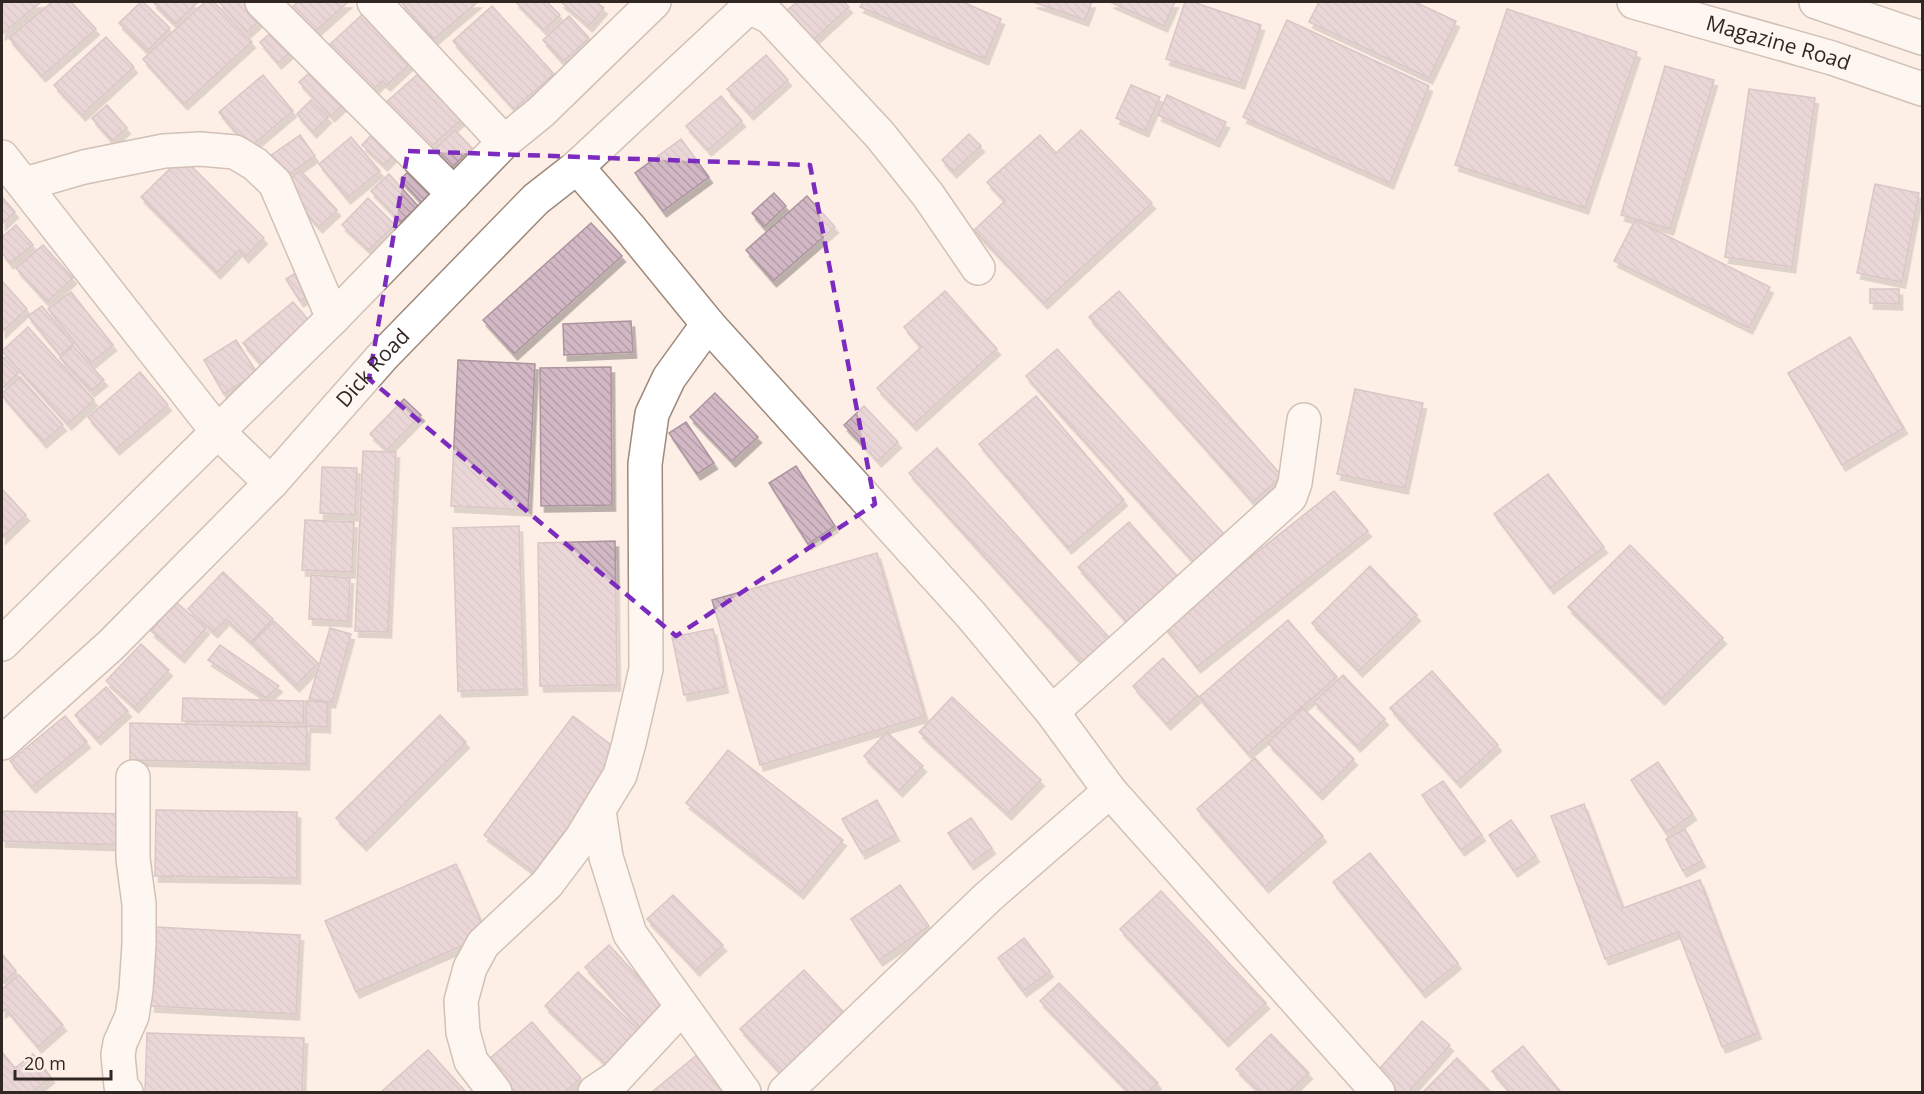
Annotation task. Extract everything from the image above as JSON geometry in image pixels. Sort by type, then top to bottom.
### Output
[{"type":"street","points":[[262,2],[454,194]]},
{"type":"street","points":[[374,2],[504,142]]},
{"type":"street","points":[[2,644],[333,318],[504,142],[541,112],[654,2]]},
{"type":"street","name":"Magazine Road","points":[[1634,2],[1832,58],[1923,89]]},
{"type":"street","points":[[1816,2],[1923,38]]},
{"type":"street","points":[[751,4],[770,17],[880,135],[928,195],[978,268]]},
{"type":"street","name":"Dick Road","points":[[2,743],[111,645],[271,483],[382,357],[536,199],[577,167],[751,4]]},
{"type":"street","points":[[25,184],[84,167],[164,151],[200,149],[235,152],[255,164],[275,183],[333,318]]},
{"type":"street","points":[[2,157],[217,431],[271,483]]},
{"type":"street","points":[[577,167],[708,324],[971,615],[1052,712],[1110,791],[1378,1092]]},
{"type":"street","points":[[495,1092],[471,1061],[463,1032],[461,1000],[470,968],[483,944],[547,884],[581,839],[620,775],[630,743],[646,669],[645,464],[652,414],[669,378],[708,324]]},
{"type":"street","points":[[1052,712],[1290,497],[1295,483],[1304,420]]},
{"type":"street","points":[[126,1092],[122,1086],[118,1055],[120,1044],[132,1016],[140,944],[139,904],[133,859],[133,777]]},
{"type":"street","points":[[785,1092],[988,897],[1110,791]]},
{"type":"street","points":[[599,811],[606,857],[630,934],[744,1092]]},
{"type":"street","points":[[595,1092],[616,1078],[682,1007]]},
{"type":"highlighted area","points":[[408,151],[810,165],[875,504],[676,636],[369,379]]},
{"type":"building","points":[[2,2],[41,2],[2,34]]},
{"type":"building","points":[[52,2],[71,2],[96,29],[42,76],[9,38]]},
{"type":"building","points":[[141,2],[170,28],[147,51],[119,23]]},
{"type":"building","points":[[153,2],[198,2],[175,24]]},
{"type":"building","points":[[205,2],[214,2],[252,42],[184,104],[143,59]]},
{"type":"building","points":[[219,2],[250,2],[264,16],[247,32]]},
{"type":"building","points":[[298,2],[348,2],[309,37],[286,12]]},
{"type":"building","points":[[401,2],[478,2],[434,39]]},
{"type":"building","points":[[516,2],[547,2],[560,15],[544,30]]},
{"type":"building","points":[[561,2],[596,2],[604,8],[589,26]]},
{"type":"building","points":[[797,2],[844,2],[849,7],[812,41],[785,12]]},
{"type":"building","points":[[863,2],[963,2],[1001,19],[985,59],[860,7]]},
{"type":"building","points":[[1033,2],[1092,2],[1085,20]]},
{"type":"building","points":[[1110,2],[1175,2],[1164,26]]},
{"type":"building","points":[[1185,2],[1193,2],[1261,25],[1241,83],[1166,59]]},
{"type":"building","points":[[1319,2],[1415,2],[1456,21],[1429,78],[1309,22]]},
{"type":"building","points":[[492,6],[554,74],[514,109],[453,41]]},
{"type":"building","points":[[1507,9],[1637,52],[1585,208],[1455,165]]},
{"type":"building","points":[[367,10],[414,60],[387,85],[382,81],[369,94],[326,48]]},
{"type":"building","points":[[569,16],[589,38],[563,62],[543,40]]},
{"type":"building","points":[[1287,20],[1429,86],[1390,183],[1243,117]]},
{"type":"building","points":[[280,25],[298,45],[278,63],[260,42]]},
{"type":"building","points":[[106,37],[134,67],[82,115],[54,85]]},
{"type":"building","points":[[766,55],[788,80],[750,114],[727,89]]},
{"type":"building","points":[[1665,66],[1714,80],[1670,229],[1621,215]]},
{"type":"building","points":[[315,68],[346,102],[331,116],[299,82]]},
{"type":"building","points":[[419,73],[462,119],[426,151],[383,105]]},
{"type":"building","points":[[263,75],[293,111],[249,148],[219,112]]},
{"type":"building","points":[[1131,85],[1160,97],[1145,131],[1116,118]]},
{"type":"building","points":[[1749,89],[1815,98],[1792,267],[1725,257]]},
{"type":"building","points":[[1167,95],[1226,122],[1216,141],[1158,115]]},
{"type":"building","points":[[721,96],[742,121],[708,150],[686,126]]},
{"type":"building","points":[[311,100],[328,117],[313,132],[297,114]]},
{"type":"building","points":[[107,105],[127,128],[112,141],[92,118]]},
{"type":"building","points":[[455,130],[472,148],[448,171],[431,153]]},
{"type":"building","points":[[1081,130],[1152,203],[1044,303],[974,230],[1005,201],[987,182],[1040,135],[1056,153]]},
{"type":"building","points":[[373,133],[396,153],[384,165],[362,145]]},
{"type":"building","points":[[969,134],[981,146],[953,172],[942,160]]},
{"type":"building","points":[[300,135],[315,156],[278,182],[263,161]]},
{"type":"building","points":[[351,137],[380,171],[347,198],[319,164]]},
{"type":"building","points":[[681,139],[709,177],[663,211],[635,173]]},
{"type":"building","points":[[182,157],[264,238],[245,257],[239,250],[217,273],[141,197]]},
{"type":"building","points":[[417,164],[440,190],[423,204],[400,179]]},
{"type":"building","points":[[300,170],[337,210],[319,227],[282,187]]},
{"type":"building","points":[[389,174],[418,206],[401,222],[371,191]]},
{"type":"building","points":[[1875,184],[1919,193],[1902,282],[1857,273]]},
{"type":"building","points":[[774,193],[786,206],[764,227],[752,213]]},
{"type":"building","points":[[807,196],[835,227],[773,281],[746,250]]},
{"type":"building","points":[[2,197],[15,212],[2,224]]},
{"type":"building","points":[[368,198],[395,225],[369,250],[342,225]]},
{"type":"building","points":[[1635,220],[1770,287],[1749,328],[1614,261]]},
{"type":"building","points":[[591,223],[622,256],[514,354],[483,320]]},
{"type":"building","points":[[16,225],[33,245],[10,263],[2,253],[2,237]]},
{"type":"building","points":[[43,245],[73,278],[47,302],[16,268]]},
{"type":"building","points":[[302,269],[316,291],[300,301],[286,279]]},
{"type":"building","points":[[2,281],[27,309],[2,332]]},
{"type":"building","points":[[1870,289],[1899,289],[1899,304],[1870,303]]},
{"type":"building","points":[[945,291],[997,349],[913,425],[877,388],[921,347],[904,327]]},
{"type":"building","points":[[1119,291],[1282,476],[1253,502],[1089,317]]},
{"type":"building","points":[[71,292],[113,345],[91,363],[48,309]]},
{"type":"building","points":[[293,302],[311,323],[261,364],[243,343]]},
{"type":"building","points":[[42,306],[73,344],[60,355],[28,316]]},
{"type":"building","points":[[631,321],[633,352],[564,355],[563,324]]},
{"type":"building","points":[[28,327],[94,400],[68,424],[2,351]]},
{"type":"building","points":[[1850,337],[1904,428],[1842,465],[1788,373]]},
{"type":"building","points":[[236,340],[257,373],[224,394],[204,360]]},
{"type":"building","points":[[73,346],[104,380],[91,391],[60,358]]},
{"type":"building","points":[[1057,349],[1232,543],[1201,570],[1026,376]]},
{"type":"building","points":[[2,356],[18,373],[2,389]]},
{"type":"building","points":[[458,360],[535,364],[528,510],[451,506]]},
{"type":"building","points":[[611,367],[612,505],[541,506],[540,368]]},
{"type":"building","points":[[140,372],[168,405],[116,449],[88,417]]},
{"type":"building","points":[[20,377],[63,425],[43,442],[2,395]]},
{"type":"building","points":[[1355,389],[1423,403],[1405,488],[1337,474]]},
{"type":"building","points":[[715,393],[758,437],[732,461],[690,417]]},
{"type":"building","points":[[1036,396],[1124,500],[1068,548],[979,444]]},
{"type":"building","points":[[404,399],[421,415],[387,450],[370,434]]},
{"type":"building","points":[[864,406],[898,442],[878,461],[844,425]]},
{"type":"building","points":[[686,422],[714,463],[697,474],[669,433]]},
{"type":"building","points":[[937,448],[1115,644],[1087,669],[909,473]]},
{"type":"building","points":[[363,451],[396,452],[388,632],[355,631]]},
{"type":"building","points":[[796,466],[835,526],[808,544],[769,483]]},
{"type":"building","points":[[322,467],[357,468],[355,515],[320,513]]},
{"type":"building","points":[[1548,474],[1604,547],[1550,588],[1494,514]]},
{"type":"building","points":[[2,489],[26,515],[2,538]]},
{"type":"building","points":[[1334,491],[1368,531],[1197,667],[1164,626]]},
{"type":"building","points":[[305,520],[354,522],[352,572],[302,570]]},
{"type":"building","points":[[1129,522],[1179,578],[1128,623],[1078,567]]},
{"type":"building","points":[[519,526],[524,689],[458,691],[453,528]]},
{"type":"building","points":[[615,541],[617,685],[540,686],[538,543]]},
{"type":"building","points":[[1630,545],[1723,638],[1661,699],[1568,607]]},
{"type":"building","points":[[877,553],[925,716],[760,765],[712,600]]},
{"type":"building","points":[[1370,566],[1417,615],[1359,671],[1312,623]]},
{"type":"building","points":[[223,572],[273,619],[251,642],[226,619],[214,632],[188,609]]},
{"type":"building","points":[[311,575],[350,578],[348,621],[309,619]]},
{"type":"building","points":[[176,602],[206,628],[181,657],[151,631]]},
{"type":"building","points":[[1288,620],[1337,677],[1248,753],[1199,697]]},
{"type":"building","points":[[274,621],[318,663],[296,686],[252,643]]},
{"type":"building","points":[[330,628],[351,634],[332,702],[309,699]]},
{"type":"building","points":[[713,629],[725,687],[684,695],[672,637]]},
{"type":"building","points":[[141,644],[169,670],[135,707],[106,681]]},
{"type":"building","points":[[220,645],[279,686],[266,698],[208,660]]},
{"type":"building","points":[[1163,658],[1198,696],[1167,724],[1133,686]]},
{"type":"building","points":[[1432,671],[1498,745],[1457,782],[1390,708]]},
{"type":"building","points":[[1343,675],[1385,719],[1357,746],[1314,702]]},
{"type":"building","points":[[106,687],[128,711],[97,739],[75,715]]},
{"type":"building","points":[[952,697],[1041,780],[1008,814],[919,732]]},
{"type":"building","points":[[183,698],[304,701],[303,723],[182,721]]},
{"type":"building","points":[[306,701],[327,702],[327,727],[306,726]]},
{"type":"building","points":[[1303,708],[1354,759],[1319,794],[1268,743]]},
{"type":"building","points":[[440,715],[466,742],[363,845],[336,818]]},
{"type":"building","points":[[65,716],[87,742],[32,787],[10,761]]},
{"type":"building","points":[[573,716],[623,754],[534,872],[484,835]]},
{"type":"building","points":[[130,723],[307,727],[306,764],[130,760]]},
{"type":"building","points":[[887,732],[923,766],[899,791],[864,756]]},
{"type":"building","points":[[728,750],[843,840],[800,893],[686,803]]},
{"type":"building","points":[[1255,758],[1323,836],[1265,887],[1197,809]]},
{"type":"building","points":[[1658,762],[1693,814],[1666,833],[1631,780]]},
{"type":"building","points":[[1443,781],[1482,835],[1461,850],[1422,795]]},
{"type":"building","points":[[877,800],[896,835],[862,853],[842,819]]},
{"type":"building","points":[[1584,804],[1623,908],[1700,880],[1758,1033],[1722,1047],[1678,932],[1605,959],[1551,816]]},
{"type":"building","points":[[156,810],[297,812],[297,878],[155,876]]},
{"type":"building","points":[[2,811],[124,814],[123,845],[2,841]]},
{"type":"building","points":[[971,818],[992,848],[970,864],[948,833]]},
{"type":"building","points":[[1511,820],[1536,856],[1514,871],[1489,835]]},
{"type":"building","points":[[1685,829],[1702,861],[1683,871],[1666,839]]},
{"type":"building","points":[[1370,853],[1458,963],[1422,992],[1333,882]]},
{"type":"building","points":[[456,864],[487,935],[356,992],[325,921]]},
{"type":"building","points":[[900,885],[929,926],[879,960],[851,919]]},
{"type":"building","points":[[1161,891],[1266,1003],[1225,1041],[1120,929]]},
{"type":"building","points":[[673,895],[723,945],[696,970],[647,919]]},
{"type":"building","points":[[155,927],[300,935],[296,1014],[151,1006]]},
{"type":"building","points":[[1024,938],[1050,971],[1023,991],[998,958]]},
{"type":"building","points":[[609,945],[664,1005],[640,1028],[585,967]]},
{"type":"building","points":[[2,954],[16,971],[2,984]]},
{"type":"building","points":[[804,970],[851,1020],[786,1079],[740,1029]]},
{"type":"building","points":[[578,972],[642,1033],[609,1067],[545,1006]]},
{"type":"building","points":[[19,975],[63,1025],[38,1047],[6,1009],[2,1012],[2,989]]},
{"type":"building","points":[[1059,983],[1158,1083],[1148,1092],[1129,1092],[1040,1001]]},
{"type":"building","points":[[1422,1021],[1450,1045],[1409,1092],[1390,1092],[1372,1077]]},
{"type":"building","points":[[532,1022],[581,1078],[565,1092],[504,1092],[481,1066]]},
{"type":"building","points":[[147,1033],[304,1038],[302,1092],[145,1092]]},
{"type":"building","points":[[1271,1034],[1309,1073],[1289,1092],[1260,1092],[1236,1069]]},
{"type":"building","points":[[1523,1046],[1561,1092],[1510,1092],[1492,1071]]},
{"type":"building","points":[[428,1050],[466,1092],[381,1092]]},
{"type":"building","points":[[2,1052],[15,1068],[33,1054],[51,1077],[32,1092],[2,1092]]},
{"type":"building","points":[[698,1054],[732,1092],[652,1092]]},
{"type":"building","points":[[1457,1058],[1491,1092],[1423,1092]]}]
